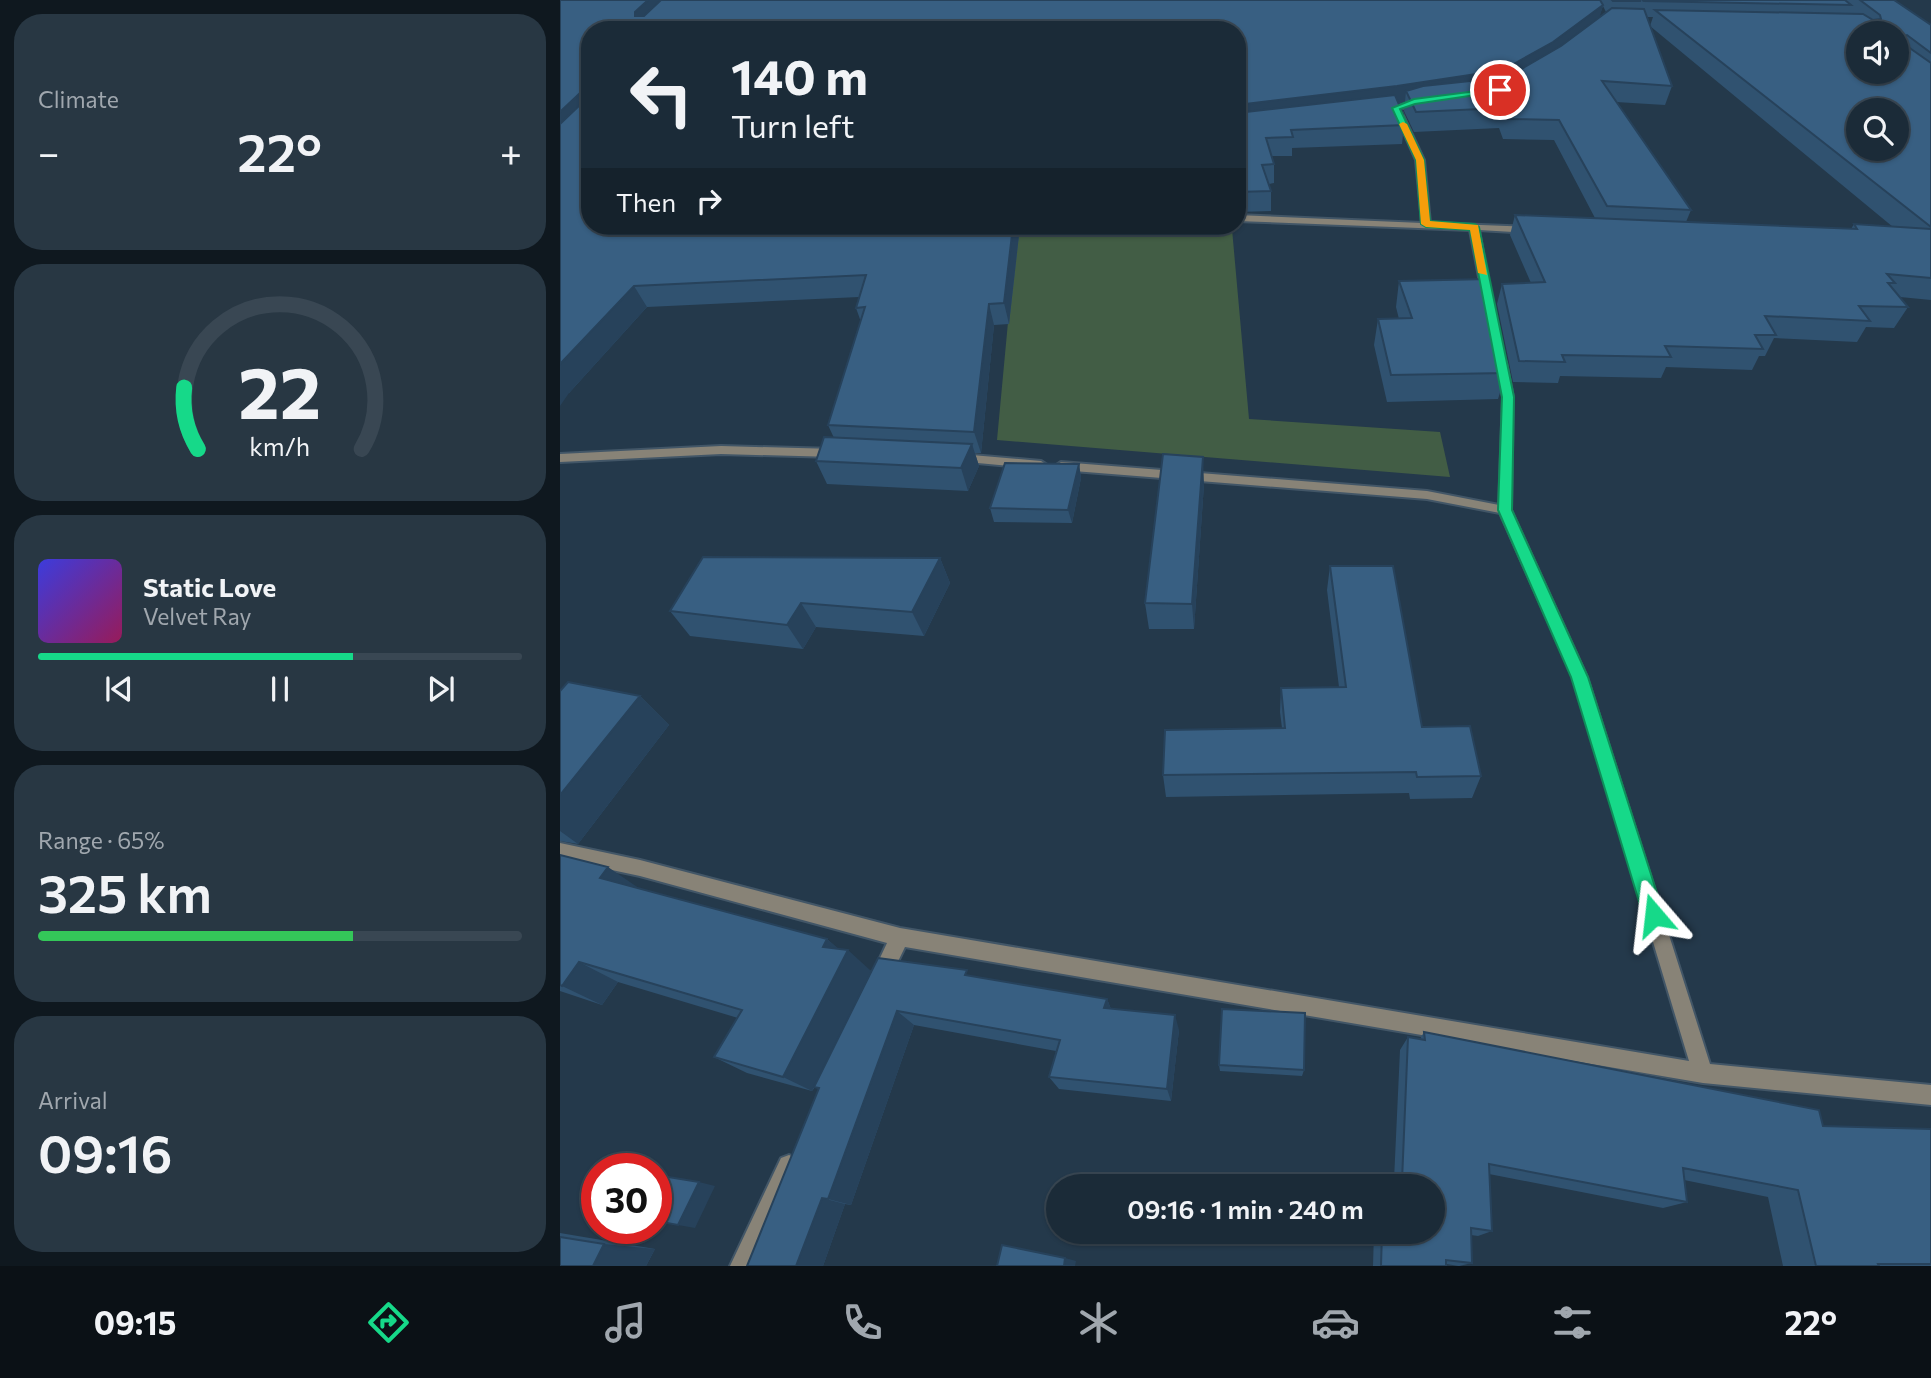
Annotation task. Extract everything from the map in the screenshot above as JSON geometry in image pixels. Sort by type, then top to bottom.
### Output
[{"type":"street","points":[[1383,110],[1438,99]]},
{"type":"street","points":[[1396,108],[1420,160],[1426,224]]},
{"type":"street","points":[[1246,218],[1542,230]]},
{"type":"street","points":[[1475,227],[1490,306]]},
{"type":"street","points":[[1498,345],[1508,397],[1505,510],[1580,677],[1703,1073]]},
{"type":"street","points":[[560,458],[721,450],[853,454]]},
{"type":"street","points":[[947,457],[1427,495],[1505,510]]},
{"type":"street","points":[[560,851],[640,868],[900,937],[1703,1073],[1931,1095]]},
{"type":"street","points":[[870,998],[900,937]]},
{"type":"street","points":[[741,1266],[800,1144]]},
{"type":"green space","points":[[1016,235],[1233,235],[1249,419],[1440,432],[1450,477],[997,440]]},
{"type":"building","points":[[560,0],[648,0],[635,12],[635,16],[644,16],[661,0],[1600,0],[1603,5],[1553,42],[1510,66],[1483,73],[1397,86],[1246,104],[1246,21],[581,21],[581,94],[560,112]]},
{"type":"building","points":[[1642,0],[1845,0],[1851,5],[1644,1]]},
{"type":"building","points":[[1860,0],[1894,0],[1931,25],[1931,53],[1909,36],[1909,21],[1846,21],[1846,84],[1909,84],[1909,48],[1931,63],[1931,227],[1847,161],[1909,161],[1909,98],[1846,98],[1846,160],[1655,10],[1863,14],[1873,20],[1881,19],[1880,15]]},
{"type":"building","points":[[1612,8],[1644,9],[1672,86],[1602,81],[1691,210],[1607,206],[1559,120],[1507,119],[1503,108],[1416,112],[1406,91],[1423,86],[1489,79],[1516,72],[1561,46]]},
{"type":"building","points":[[1395,95],[1403,114],[1398,114],[1404,125],[1291,130],[1293,137],[1266,138],[1274,164],[1262,165],[1271,191],[1246,192],[1246,112]]},
{"type":"building","points":[[581,104],[581,235],[1012,235],[1004,303],[989,304],[974,432],[828,425],[865,307],[856,308],[866,275],[634,286],[560,364],[560,124]]},
{"type":"building","points":[[1515,215],[1857,229],[1854,224],[1931,229],[1931,278],[1887,274],[1895,283],[1888,283],[1908,307],[1859,306],[1870,321],[1765,316],[1776,335],[1755,335],[1763,349],[1665,346],[1671,357],[1562,355],[1565,362],[1519,361],[1502,284],[1545,282]]},
{"type":"building","points":[[1488,279],[1504,355],[1499,355],[1506,373],[1391,375],[1378,319],[1412,318],[1399,281]]},
{"type":"building","points":[[824,437],[972,444],[961,468],[816,461]]},
{"type":"building","points":[[1163,454],[1203,457],[1192,604],[1145,603]]},
{"type":"building","points":[[1005,463],[1079,464],[1068,510],[990,508]]},
{"type":"building","points":[[703,557],[940,558],[912,612],[801,603],[787,625],[670,611]]},
{"type":"building","points":[[1330,566],[1393,566],[1422,727],[1470,726],[1481,776],[1417,777],[1416,772],[1163,775],[1165,730],[1285,728],[1281,688],[1346,687]]},
{"type":"building","points":[[568,682],[640,696],[560,795],[560,691]]},
{"type":"building","points":[[560,855],[608,867],[600,878],[827,939],[823,947],[848,950],[783,1077],[714,1057],[742,1010],[579,962],[562,986],[560,985]]},
{"type":"building","points":[[878,958],[967,970],[965,975],[1107,999],[1104,1008],[1175,1015],[1167,1089],[1049,1077],[1060,1040],[897,1011],[828,1199],[822,1198],[796,1266],[747,1266],[819,1088],[814,1087]]},
{"type":"building","points":[[1222,1009],[1305,1013],[1304,1070],[1219,1065]]},
{"type":"building","points":[[1424,1032],[1819,1110],[1823,1126],[1931,1129],[1931,1264],[1816,1266],[1798,1190],[1683,1168],[1687,1202],[1489,1164],[1492,1231],[1471,1228],[1472,1263],[1446,1260],[1446,1266],[1381,1266],[1382,1244],[1445,1244],[1445,1174],[1402,1174],[1408,1037],[1425,1040]]},
{"type":"building","points":[[672,1178],[699,1182],[678,1225],[672,1224]]},
{"type":"building","points":[[560,1237],[581,1240],[581,1244],[604,1244],[593,1266],[560,1266]]},
{"type":"building","points":[[1002,1245],[1065,1258],[1064,1266],[997,1266]]},
{"type":"slow traffic","points":[[1403,124],[1420,160],[1426,224],[1475,227],[1483,273]]},
{"type":"route","points":[[1500,90],[1414,102],[1396,108],[1420,160],[1426,224],[1475,227],[1508,397],[1505,510],[1580,677],[1654,915]]}]
